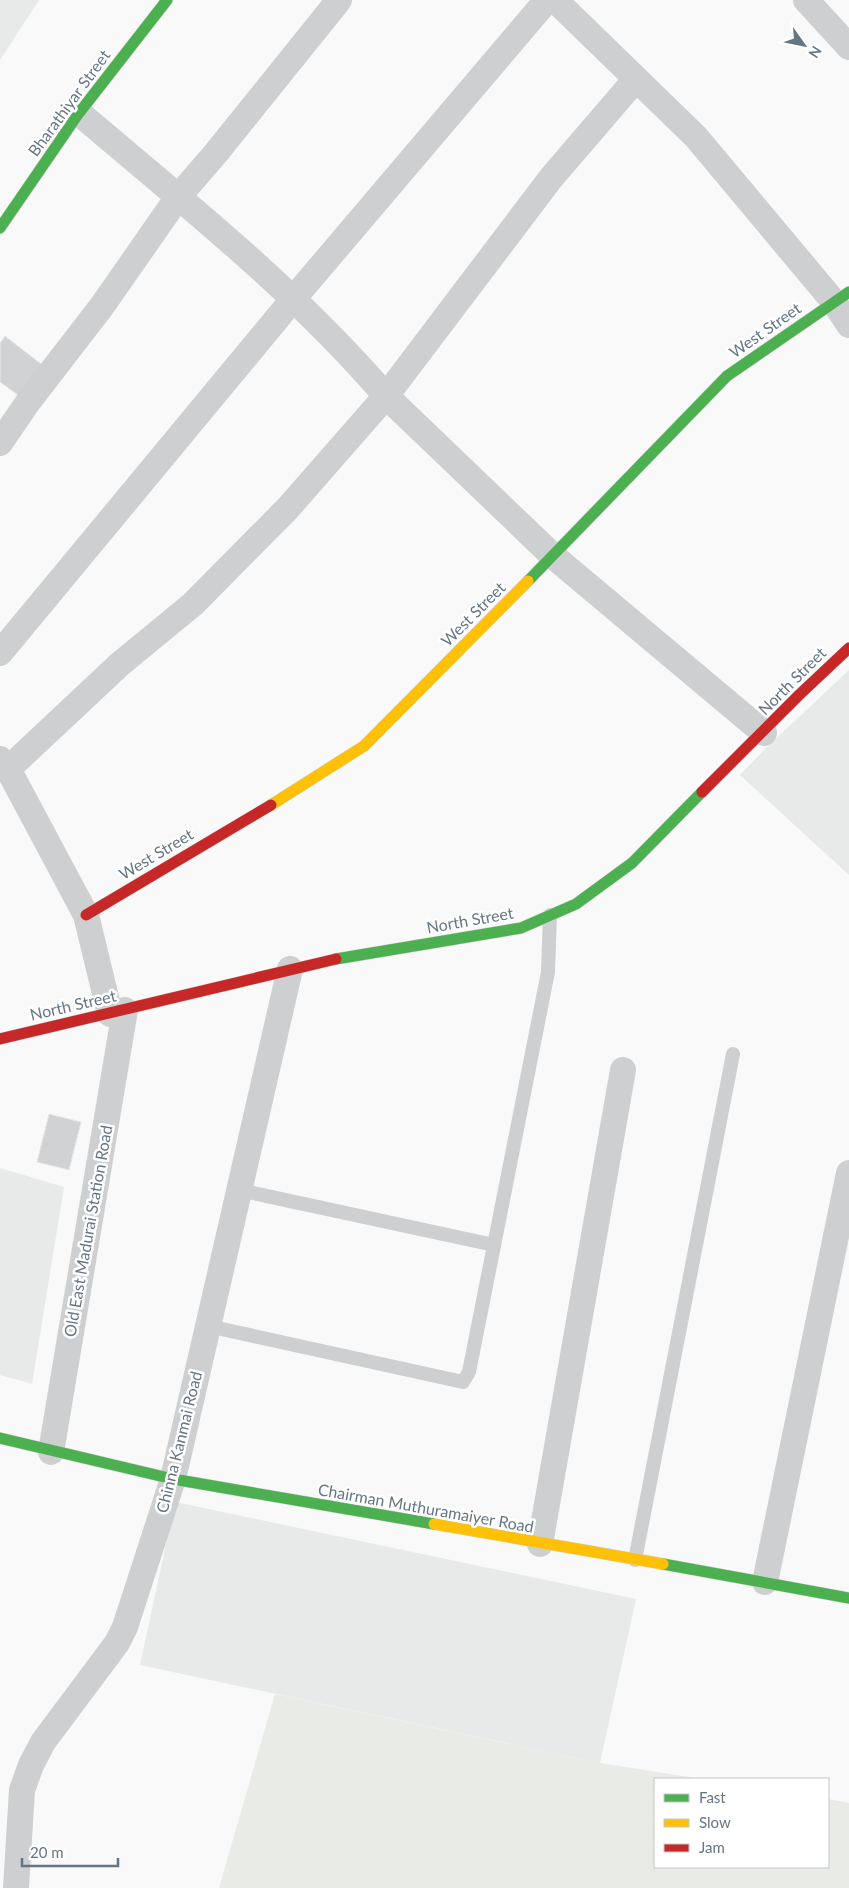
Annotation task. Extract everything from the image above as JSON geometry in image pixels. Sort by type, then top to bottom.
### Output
[{"type":"street","name":"Bharathiyar Street","points":[[0,228],[80,113],[167,0]]},
{"type":"street","points":[[0,443],[28,402],[102,306],[178,197],[216,153],[339,0]]},
{"type":"street","points":[[0,653],[294,298],[547,0]]},
{"type":"street","points":[[555,0],[696,138],[841,297],[849,325]]},
{"type":"street","points":[[806,0],[849,47]]},
{"type":"street","points":[[118,1012],[86,915],[4,764],[193,604],[288,508],[386,396],[551,178],[636,80]]},
{"type":"street","points":[[80,113],[294,298],[364,370],[386,396],[553,556],[764,733]]},
{"type":"street","name":"West Street","points":[[86,915],[261,811],[364,746],[553,556],[727,376],[841,297]]},
{"type":"street","name":"North Street","points":[[0,1039],[325,961],[521,928],[576,904],[632,863],[764,733],[799,695],[849,648]]},
{"type":"street","name":"Chinna Kanmai Road","points":[[16,1888],[22,1790],[31,1765],[43,1742],[117,1643],[125,1627],[172,1479],[290,969]]},
{"type":"street","name":"Old East Madurai Station Road","points":[[51,1452],[118,1012]]},
{"type":"street","points":[[540,1544],[623,1070]]},
{"type":"street","points":[[765,1582],[849,1173]]},
{"type":"street","name":"Chairman Muthuramaiyer Road","points":[[0,1438],[51,1452],[172,1479],[849,1598]]},
{"type":"lane","points":[[208,1326],[463,1382],[469,1372],[548,972],[550,915]]},
{"type":"lane","points":[[635,1560],[733,1054]]},
{"type":"lane","points":[[239,1190],[494,1245]]},
{"type":"shaded area","points":[[0,0],[39,0],[0,60]]},
{"type":"shaded area","points":[[849,670],[849,875],[740,775]]},
{"type":"shaded area","points":[[0,1168],[64,1187],[32,1384],[0,1375]]},
{"type":"shaded area","points":[[175,1502],[636,1599],[600,1763],[140,1665]]},
{"type":"shaded area","points":[[275,1694],[600,1763],[696,1778],[654,1778],[654,1868],[829,1868],[829,1799],[849,1803],[849,1888],[219,1888]]},
{"type":"building","points":[[5,336],[45,367],[22,398],[0,382],[0,343]]},
{"type":"building","points":[[49,1114],[81,1122],[69,1170],[37,1162]]},
{"type":"traffic: fast","points":[[0,228],[79,113],[167,0]]},
{"type":"traffic: fast","points":[[528,581],[727,376],[849,292]]},
{"type":"traffic: fast","points":[[336,959],[521,928],[576,904],[632,863],[702,792]]},
{"type":"traffic: fast","points":[[0,1438],[173,1479],[434,1524]]},
{"type":"traffic: fast","points":[[663,1564],[849,1598]]},
{"type":"traffic: slow","points":[[271,805],[364,746],[528,581]]},
{"type":"traffic: slow","points":[[434,1524],[663,1564]]},
{"type":"traffic: jam","points":[[702,792],[849,648]]},
{"type":"traffic: jam","points":[[86,915],[271,805]]},
{"type":"traffic: jam","points":[[0,1039],[336,959]]}]
